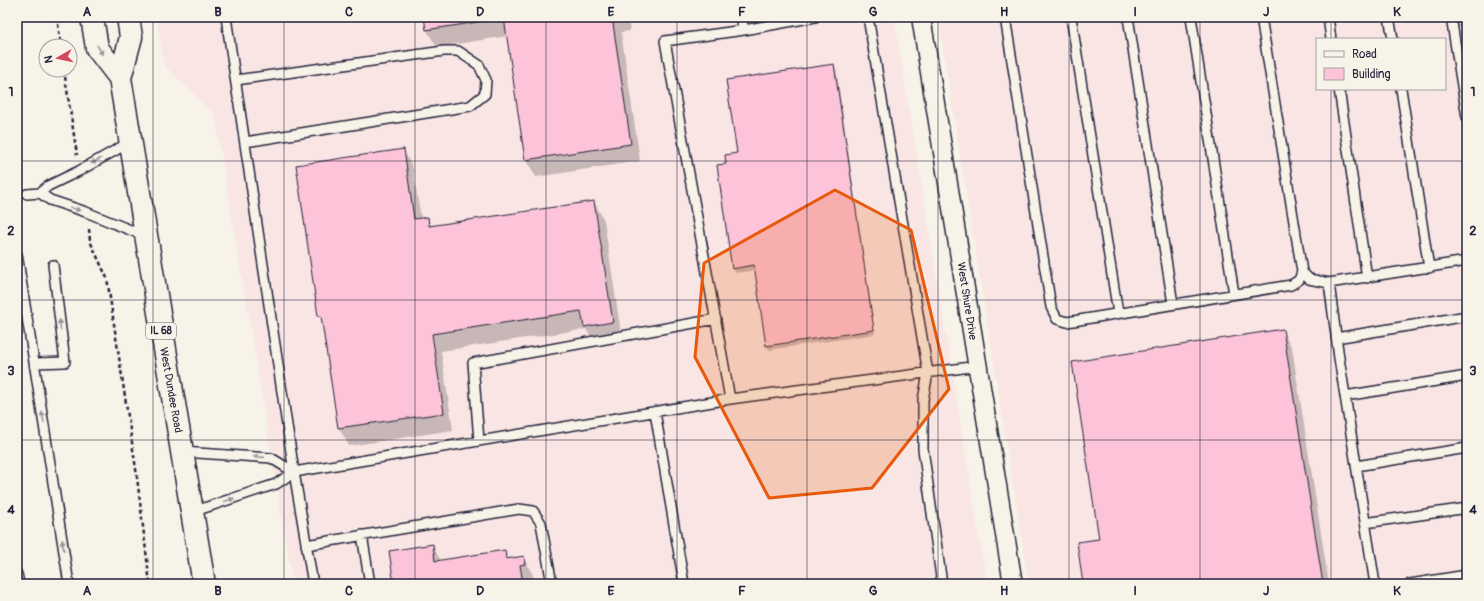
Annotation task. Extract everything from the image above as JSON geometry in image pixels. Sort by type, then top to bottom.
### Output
[{"type":"main road","name":"West Dundee Road","points":[[92,17],[97,48],[120,78]]},
{"type":"main road","name":"West Dundee Road","points":[[128,17],[131,37],[120,78],[145,236],[204,584]]},
{"type":"street","name":"West Shure Drive","points":[[921,17],[1013,584]]},
{"type":"lane","points":[[226,17],[294,472],[313,584]]},
{"type":"lane","points":[[741,17],[744,30]]},
{"type":"lane","points":[[730,399],[665,41],[744,30],[815,17]]},
{"type":"lane","points":[[868,17],[928,373],[923,400],[923,449],[942,584]]},
{"type":"lane","points":[[1005,17],[1051,307],[1057,319],[1067,322],[1291,285],[1298,280],[1302,272],[1261,17]]},
{"type":"lane","points":[[1071,17],[1118,313]]},
{"type":"lane","points":[[1128,17],[1173,304]]},
{"type":"lane","points":[[1191,17],[1234,294]]},
{"type":"lane","points":[[1328,17],[1331,38]]},
{"type":"lane","points":[[1389,17],[1392,38]]},
{"type":"lane","points":[[1451,17],[1467,117]]},
{"type":"lane","points":[[236,80],[444,51],[458,51],[479,65],[486,80],[485,94],[470,106],[245,142]]},
{"type":"lane","points":[[1338,90],[1367,278]]},
{"type":"lane","points":[[1401,90],[1429,268]]},
{"type":"lane","points":[[27,194],[40,193],[48,186],[79,171],[130,142]]},
{"type":"lane","points":[[40,193],[50,200],[86,212],[145,236]]},
{"type":"lane","points":[[17,254],[69,584]]},
{"type":"lane","points":[[1302,272],[1309,279],[1329,283],[1467,261]]},
{"type":"lane","points":[[35,363],[65,362],[53,265]]},
{"type":"lane","points":[[1329,283],[1336,338],[1375,584]]},
{"type":"lane","points":[[1336,338],[1467,316]]},
{"type":"lane","points":[[479,441],[473,363],[716,319]]},
{"type":"lane","points":[[192,512],[276,484],[294,472],[730,399],[978,366]]},
{"type":"lane","points":[[1345,396],[1467,376]]},
{"type":"lane","points":[[655,412],[684,584]]},
{"type":"lane","points":[[1356,466],[1467,448]]},
{"type":"lane","points":[[182,452],[271,458],[294,472]]},
{"type":"lane","points":[[1365,523],[1467,508]]},
{"type":"lane","points":[[306,545],[519,509],[533,511],[541,523],[552,584]]},
{"type":"lane","points":[[362,535],[370,584]]},
{"type":"lane","points":[[17,574],[19,584]]},
{"type":"lane","points":[[1410,584],[1467,575]]},
{"type":"path","points":[[57,17],[60,38]]},
{"type":"path","points":[[65,78],[79,171]]},
{"type":"path","points":[[86,212],[90,241],[107,278],[136,469],[150,584]]},
{"type":"highlighted area","points":[[835,190],[911,230],[949,389],[872,488],[769,498],[695,357],[704,263]]},
{"type":"shaded area","points":[[156,17],[894,17],[987,584],[293,584],[215,115],[164,65]]},
{"type":"shaded area","points":[[938,17],[1467,17],[1467,584],[1029,584]]},
{"type":"building","points":[[424,17],[612,17],[631,144],[525,160],[504,18],[426,30]]},
{"type":"building","points":[[834,64],[874,330],[766,346],[754,265],[732,269],[717,165],[726,164],[725,155],[737,153],[726,80]]},
{"type":"building","points":[[404,149],[414,219],[428,217],[429,226],[594,201],[613,322],[584,327],[581,311],[432,334],[444,413],[338,428],[321,316],[318,316],[296,165]]},
{"type":"building","points":[[1283,329],[1323,584],[1083,584],[1077,542],[1099,539],[1072,362]]},
{"type":"building","points":[[433,544],[435,561],[505,550],[506,559],[524,556],[525,564],[520,565],[523,584],[394,584],[389,551]]}]
